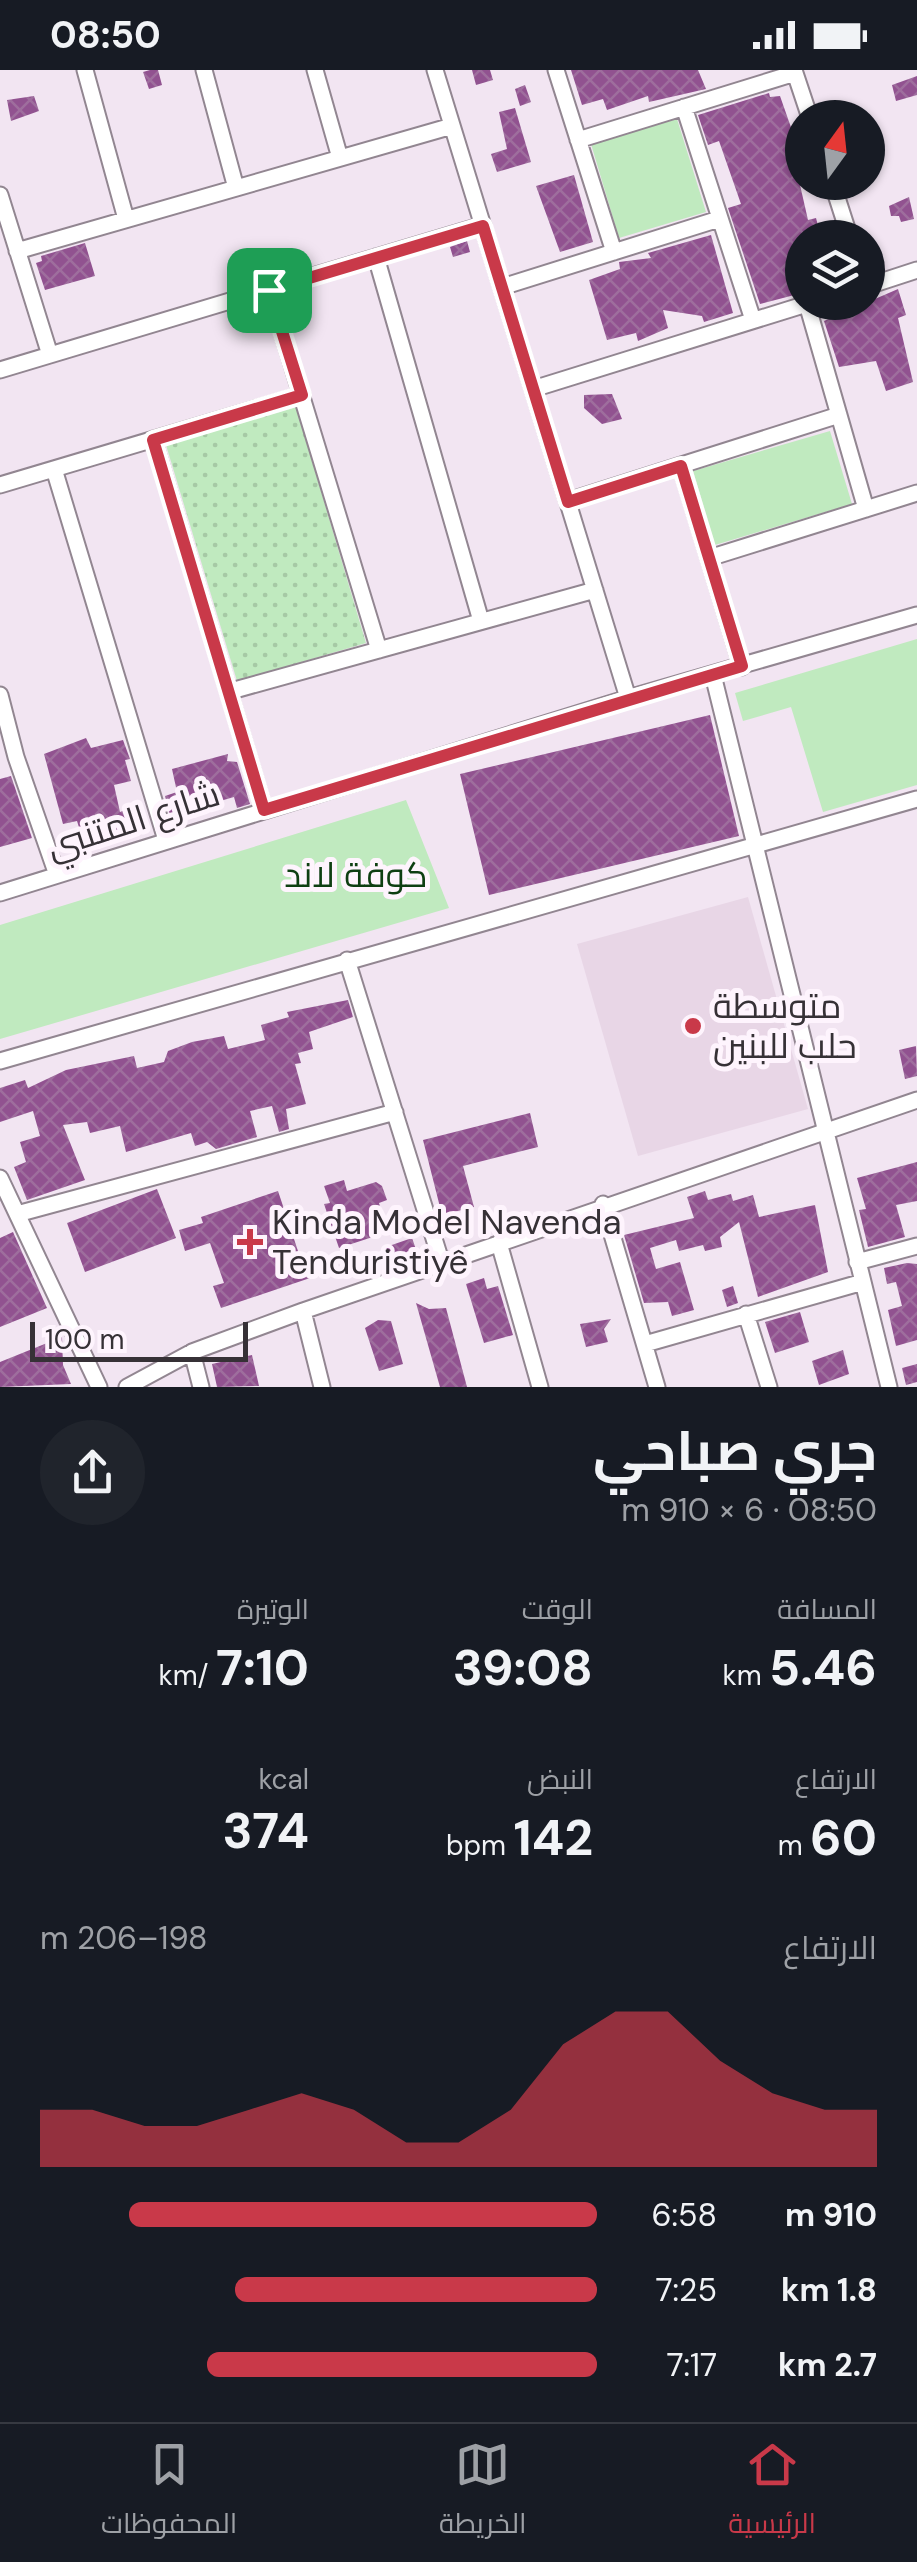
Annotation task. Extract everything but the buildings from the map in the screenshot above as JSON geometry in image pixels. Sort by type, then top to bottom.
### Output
[{"type":"street","points":[[85,70],[126,220]]},
{"type":"street","points":[[204,70],[236,188]]},
{"type":"street","points":[[315,70],[340,158]]},
{"type":"street","points":[[435,70],[628,698]]},
{"type":"street","points":[[556,70],[614,252]]},
{"type":"street","points":[[578,140],[794,71],[804,100]]},
{"type":"street","points":[[684,107],[753,320]]},
{"type":"street","points":[[17,251],[452,126]]},
{"type":"street","points":[[0,196],[50,355]]},
{"type":"street","points":[[502,287],[719,218]]},
{"type":"street","points":[[0,370],[483,226]]},
{"type":"street","points":[[376,258],[481,621]]},
{"type":"street","points":[[885,281],[916,272]]},
{"type":"street","points":[[269,290],[379,650]]},
{"type":"street","points":[[533,389],[785,310]]},
{"type":"street","points":[[814,320],[866,509]]},
{"type":"street","points":[[0,485],[302,395]]},
{"type":"street","points":[[568,502],[839,415]]},
{"type":"street","points":[[153,440],[264,810]]},
{"type":"street","points":[[681,466],[742,666]]},
{"type":"street","points":[[54,469],[166,840]]},
{"type":"street","points":[[709,558],[917,492]]},
{"type":"street","points":[[231,691],[595,590]]},
{"type":"street","name":"شارع المتنبي","points":[[0,893],[628,698],[917,615]]},
{"type":"street","points":[[713,675],[889,1387]]},
{"type":"street","points":[[0,696],[8,759],[57,876]]},
{"type":"street","points":[[0,1061],[917,799]]},
{"type":"street","points":[[348,960],[442,1264]]},
{"type":"street","points":[[127,1387],[192,1352],[304,1311],[603,1204],[829,1133],[917,1100]]},
{"type":"street","points":[[17,1214],[395,1112]]},
{"type":"street","points":[[0,1178],[99,1387]]},
{"type":"street","points":[[603,1204],[657,1387]]},
{"type":"street","points":[[499,1243],[540,1387]]},
{"type":"street","points":[[857,1262],[917,1246]]},
{"type":"street","points":[[646,1344],[863,1282]]},
{"type":"street","points":[[304,1311],[322,1387]]},
{"type":"street","points":[[746,1314],[769,1387]]},
{"type":"street","points":[[192,1352],[201,1387]]},
{"type":"shaded area","name":"متوسطة حلب للبنين","points":[[748,897],[808,1109],[638,1156],[577,944]]},
{"type":"green space","points":[[677,119],[706,212],[619,238],[591,144]]},
{"type":"green space","points":[[296,407],[366,643],[237,681],[166,445]]},
{"type":"green space","points":[[830,431],[852,504],[715,545],[693,471]]},
{"type":"green space","points":[[917,639],[917,785],[823,812],[791,707],[743,721],[735,693]]},
{"type":"green space","name":"كوفة لاند","points":[[406,800],[449,908],[0,1039],[0,925]]},
{"type":"place","name":"متوسطة حلب للبنين","points":[[693,1026]]},
{"type":"place","name":"Kinda Model Navenda Tenduristiyê","points":[[250,1242]]},
{"type":"route","points":[[483,226],[568,502],[681,466],[742,666],[264,810],[153,440],[302,395],[269,290],[483,226]]}]
